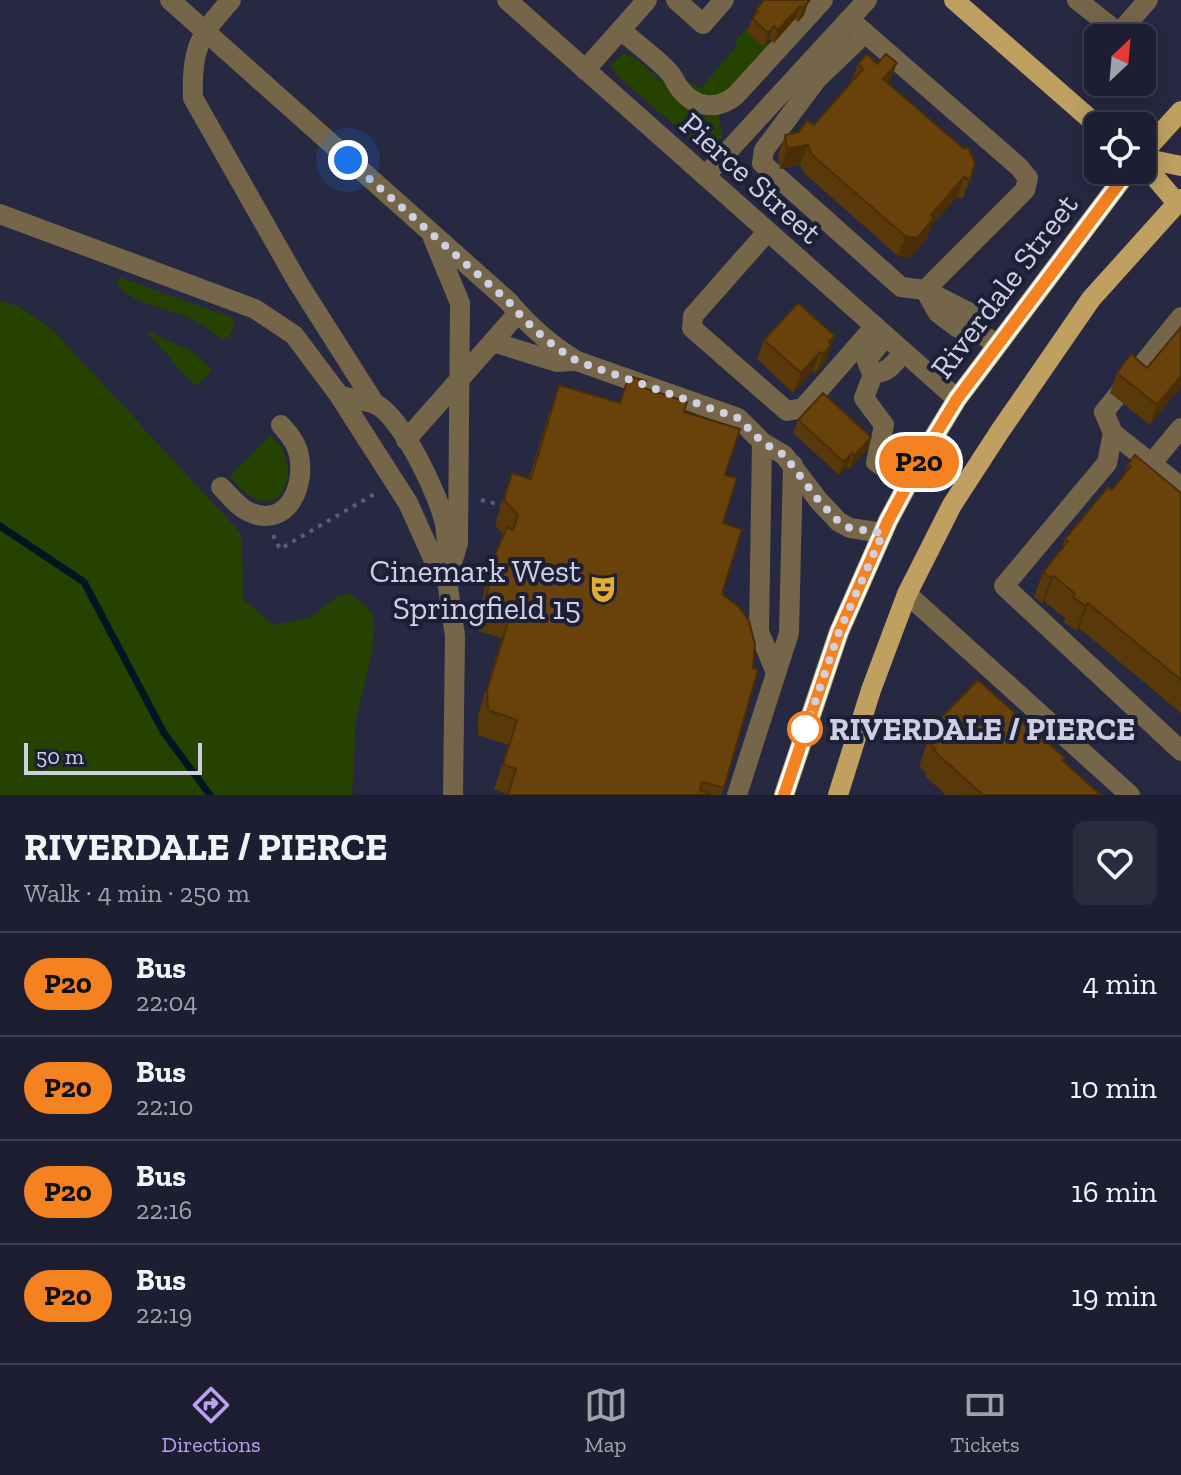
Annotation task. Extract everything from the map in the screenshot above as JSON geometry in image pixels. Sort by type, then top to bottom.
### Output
[{"type":"main road","points":[[957,1],[1084,114]]},
{"type":"main road","points":[[1156,141],[1181,111]]},
{"type":"main road","points":[[1156,161],[1181,166]]},
{"type":"main road","points":[[838,795],[871,690],[907,594],[952,505],[1091,299],[1180,203],[1156,175]]},
{"type":"main road","name":"Riverdale Street","points":[[784,795],[839,632],[908,483],[957,399],[1118,184]]},
{"type":"street","points":[[170,0],[561,351],[577,361],[738,418],[762,442],[784,455],[839,522],[850,528],[883,533]]},
{"type":"street","points":[[231,0],[203,31],[192,70],[193,98],[297,281],[375,404],[386,412],[406,440],[437,496],[445,526],[447,580],[455,636],[454,790]]},
{"type":"street","name":"Pierce Street","points":[[507,0],[957,399]]},
{"type":"street","points":[[585,70],[647,0]]},
{"type":"street","points":[[676,0],[703,24],[724,0]]},
{"type":"street","points":[[621,30],[671,73],[678,88],[697,104],[712,106],[736,95],[823,0]]},
{"type":"street","points":[[867,0],[857,26],[764,150],[762,163],[901,287],[925,290],[972,314],[975,330],[997,344]]},
{"type":"street","points":[[1077,0],[1119,33],[1148,0]]},
{"type":"street","points":[[705,176],[857,26]]},
{"type":"street","points":[[857,26],[1028,178],[1025,190],[925,290]]},
{"type":"street","points":[[787,119],[796,195]]},
{"type":"street","points":[[0,214],[265,314],[294,335],[339,395],[408,503],[436,565],[447,580]]},
{"type":"street","points":[[430,232],[460,303],[458,543],[447,580]]},
{"type":"street","points":[[767,232],[693,316],[692,328],[721,355],[787,411],[803,408],[880,331]]},
{"type":"street","points":[[406,440],[518,313]]},
{"type":"street","points":[[1181,317],[1104,412],[1113,433],[1181,487]]},
{"type":"street","points":[[880,331],[867,361],[871,371],[884,373],[903,352]]},
{"type":"street","points":[[493,342],[557,362],[577,361]]},
{"type":"street","points":[[874,372],[864,398],[884,425],[876,462],[908,483]]},
{"type":"street","points":[[339,395],[375,404]]},
{"type":"street","points":[[221,487],[243,509],[258,515],[275,516],[287,508],[300,484],[301,464],[294,442],[281,425]]},
{"type":"street","points":[[1151,464],[1181,428]]},
{"type":"street","points":[[1113,433],[1107,463],[1004,586],[1181,751]]},
{"type":"street","points":[[762,442],[759,632],[775,670]]},
{"type":"street","points":[[737,795],[790,624],[793,465]]},
{"type":"street","points":[[907,594],[1130,795]]},
{"type":"path","points":[[271,533],[280,549],[376,493]]},
{"type":"path","points":[[473,497],[501,505]]},
{"type":"green space","points":[[749,26],[747,32],[763,46],[768,41],[771,45],[725,94],[712,97],[696,94],[684,78],[700,89],[737,46],[734,42]]},
{"type":"green space","points":[[623,54],[634,57],[698,113],[719,115],[722,137],[709,145],[693,141],[616,75],[611,64]]},
{"type":"green space","points":[[119,277],[231,317],[235,323],[229,337],[221,339],[189,318],[130,295],[117,283]]},
{"type":"green space","points":[[0,301],[20,307],[52,329],[239,531],[242,540],[243,599],[273,625],[311,617],[339,595],[350,594],[368,608],[374,617],[374,629],[372,652],[356,720],[352,795],[0,795]]},
{"type":"green space","points":[[145,330],[192,351],[211,368],[211,372],[195,386]]},
{"type":"green space","points":[[270,435],[281,448],[287,463],[287,478],[283,490],[274,499],[262,501],[247,494],[230,477]]},
{"type":"building","points":[[764,0],[809,1],[803,8],[800,6],[778,30],[774,26],[768,33],[752,18]]},
{"type":"building","points":[[867,54],[877,64],[886,54],[897,63],[883,79],[964,149],[969,149],[975,163],[970,180],[964,177],[931,215],[934,218],[917,238],[905,236],[812,155],[808,145],[787,149],[785,135],[799,132],[807,120],[814,125],[863,69],[858,64]]},
{"type":"building","points":[[798,303],[835,336],[823,354],[820,352],[801,373],[764,340]]},
{"type":"building","points":[[1181,327],[1181,376],[1157,405],[1117,373],[1131,354],[1147,368]]},
{"type":"building","name":"Cinemark West Springfield 15","points":[[629,376],[646,381],[644,388],[687,402],[684,412],[740,429],[725,475],[737,478],[723,523],[742,529],[722,594],[739,607],[749,621],[755,644],[753,668],[758,670],[724,788],[702,782],[700,790],[711,795],[508,795],[516,769],[503,765],[517,720],[488,710],[487,690],[511,613],[485,604],[496,552],[507,527],[513,530],[518,515],[504,500],[512,473],[531,479],[559,385],[620,403]]},
{"type":"building","points":[[823,393],[871,437],[844,462],[798,420]]},
{"type":"building","points":[[1135,455],[1181,493],[1181,680],[1088,603],[1085,606],[1073,597],[1075,594],[1054,576],[1051,578],[1043,572],[1068,541],[1065,539],[1108,487],[1112,490],[1131,466],[1128,464]]},
{"type":"building","points":[[978,680],[1065,758],[1062,760],[1101,795],[983,795],[934,751],[936,749],[928,742],[938,732],[932,727]]},
{"type":"waterway","points":[[0,526],[84,582],[164,733],[210,795]]},
{"type":"bus line","name":"P20","points":[[784,795],[839,632],[888,521],[926,450],[957,399],[1118,184]]},
{"type":"place","name":"Cinemark West Springfield 15","points":[[603,589]]},
{"type":"place","name":"RIVERDALE / PIERCE","points":[[805,729]]},
{"type":"route","points":[[348,160],[561,351],[577,361],[738,418],[762,442],[784,455],[839,522],[850,528],[883,533],[839,632],[803,737],[805,729]]}]
